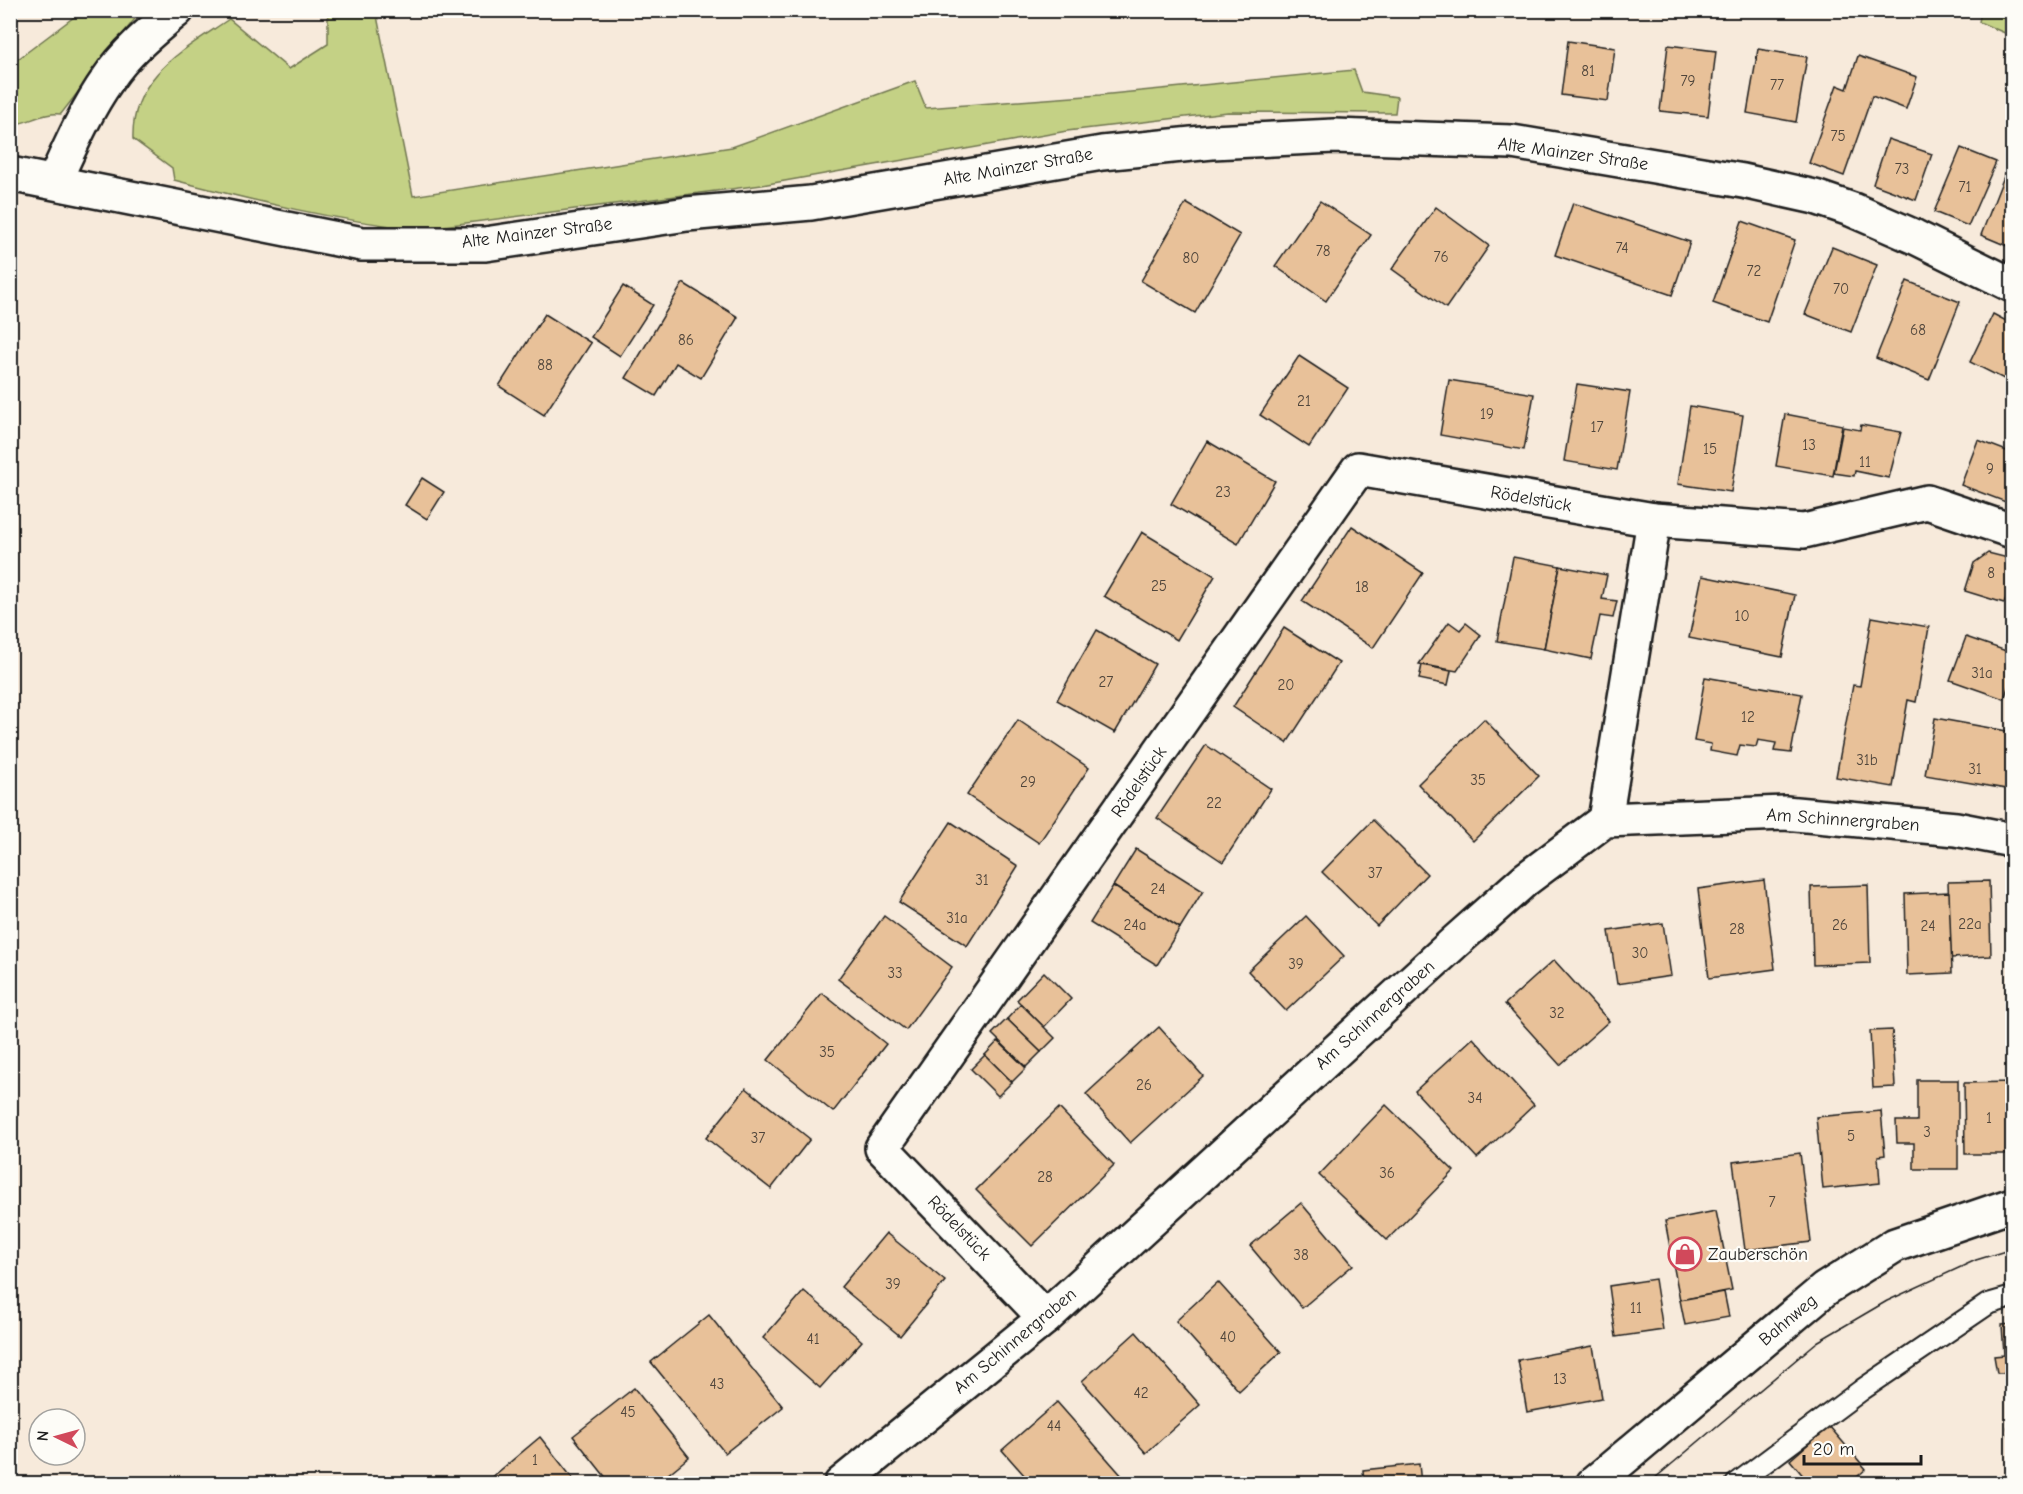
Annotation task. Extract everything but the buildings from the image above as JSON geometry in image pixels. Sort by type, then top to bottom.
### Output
[{"type":"street","points":[[54,182],[78,129],[108,78],[142,39],[177,10]]},
{"type":"street","name":"Alte Mainzer Straße","points":[[10,174],[362,244],[485,244],[687,214],[812,202],[1113,151],[1212,142],[1334,136],[1512,142],[1743,181],[1815,197],[1853,210],[1915,237],[2013,285]]},
{"type":"street","name":"Rödelstück","points":[[1045,1318],[882,1148],[1358,469],[1654,520],[1804,531],[1927,501],[2013,531]]},
{"type":"street","points":[[1605,820],[1654,520]]},
{"type":"street","name":"Am Schinnergraben","points":[[841,1484],[1045,1318],[1464,934],[1526,879],[1605,820],[1785,813],[1956,829],[2013,840]]},
{"type":"street","name":"Bahnweg","points":[[1593,1484],[1825,1289],[1895,1245],[2013,1205]]},
{"type":"lane","points":[[1736,1484],[1863,1389],[1988,1304],[2013,1297]]},
{"type":"green space","points":[[328,10],[376,11],[413,196],[732,147],[915,81],[926,108],[1100,95],[1354,70],[1362,92],[1397,97],[1395,113],[1228,112],[1067,131],[762,185],[419,229],[326,216],[174,180],[172,168],[133,139],[135,117],[141,98],[163,67],[229,19],[289,69],[328,44]]},
{"type":"green space","points":[[82,11],[141,11],[61,114],[48,115],[11,125],[10,65]]},
{"type":"green space","points":[[1981,11],[2012,11],[2012,36],[1979,22]]},
{"type":"tram line","points":[[1648,1484],[1817,1342],[1887,1301],[1976,1260],[2012,1249]]},
{"type":"place","name":"Zauberschön","points":[[1685,1254]]}]
